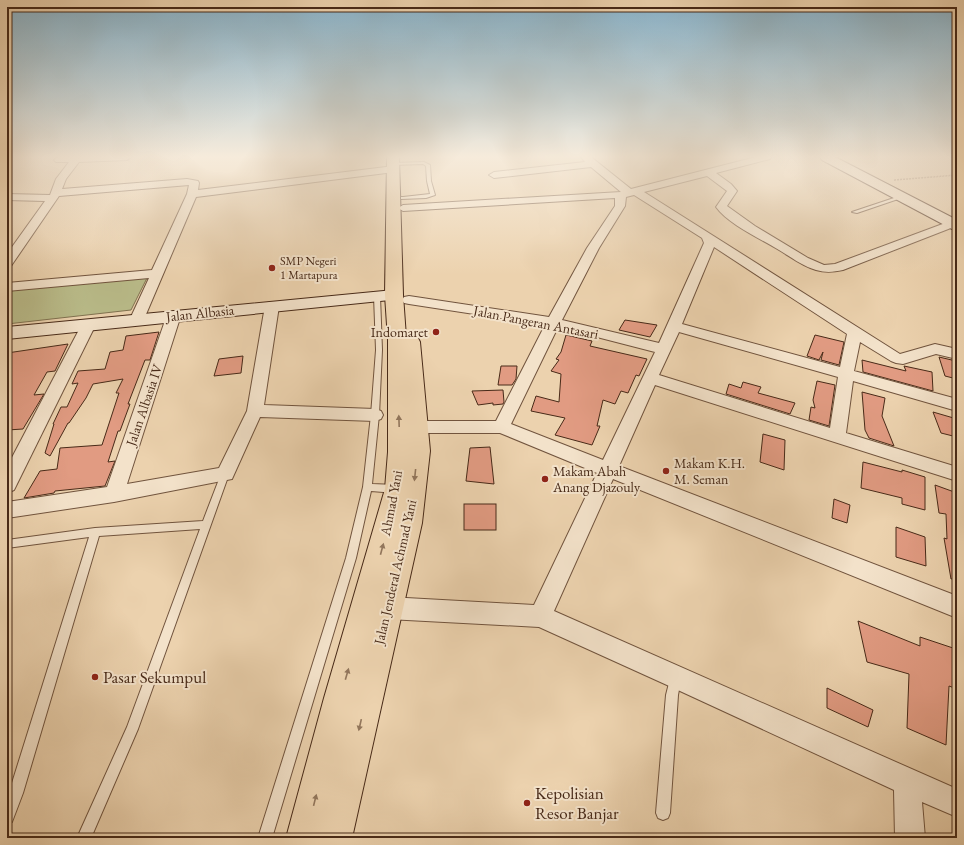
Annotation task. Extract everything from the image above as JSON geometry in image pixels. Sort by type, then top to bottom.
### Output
[{"type":"highway","name":"Ahmad Yani","points":[[305,838],[340,698],[397,489],[400,452],[397,355],[393,297],[396,196]]},
{"type":"highway","points":[[393,297],[403,203],[402,196]]},
{"type":"highway","name":"Jalan Jenderal Achmad Yani","points":[[333,838],[409,523],[418,452],[417,427],[397,355]]},
{"type":"street","points":[[7,197],[21,196]]},
{"type":"street","points":[[9,259],[54,196]]},
{"type":"street","points":[[137,319],[191,196]]},
{"type":"street","points":[[403,203],[551,196]]},
{"type":"street","points":[[501,427],[593,248],[627,196]]},
{"type":"street","points":[[635,196],[708,236],[709,239],[896,358],[900,359],[929,349],[942,350],[957,354]]},
{"type":"street","points":[[728,196],[721,207],[739,222],[798,257],[816,266],[828,269],[839,267],[954,225]]},
{"type":"street","points":[[902,197],[954,225]]},
{"type":"street","points":[[540,616],[694,282],[710,243],[709,239]]},
{"type":"street","points":[[7,287],[158,273]]},
{"type":"street","name":"Jalan Albasia","points":[[7,333],[174,315],[393,297]]},
{"type":"street","name":"Jalan Pangeran Antasari","points":[[393,297],[554,322],[663,349]]},
{"type":"street","points":[[7,510],[114,494],[225,474],[255,411],[272,306]]},
{"type":"street","name":"Jalan Albasia IV","points":[[114,494],[174,315]]},
{"type":"street","points":[[7,485],[88,324]]},
{"type":"street","points":[[674,326],[957,405]]},
{"type":"street","points":[[837,437],[846,374],[855,332]]},
{"type":"street","points":[[650,378],[957,474]]},
{"type":"street","points":[[255,411],[375,415]]},
{"type":"street","points":[[417,427],[501,427],[957,607]]},
{"type":"street","points":[[388,608],[540,616],[676,676],[907,782],[957,803]]},
{"type":"street","points":[[907,782],[910,838]]},
{"type":"lane","points":[[855,212],[902,197]]},
{"type":"lane","points":[[265,838],[351,558],[367,487],[375,415],[397,355]]},
{"type":"lane","points":[[84,838],[132,729],[205,525],[225,474]]},
{"type":"lane","points":[[367,487],[397,489]]},
{"type":"lane","points":[[7,544],[95,532],[205,525]]},
{"type":"lane","points":[[7,817],[16,793],[95,532]]},
{"type":"lane","points":[[663,813],[672,695],[676,676]]},
{"type":"green space","points":[[148,276],[131,310],[7,324],[7,290]]},
{"type":"building","points":[[625,320],[657,325],[650,337],[619,330]]},
{"type":"building","points":[[159,332],[150,360],[145,360],[128,404],[130,404],[120,431],[118,431],[108,462],[115,461],[105,486],[55,491],[54,493],[24,498],[40,471],[57,469],[60,448],[102,445],[119,393],[116,393],[123,379],[93,384],[86,398],[68,423],[50,456],[45,453],[53,424],[61,407],[67,407],[78,383],[72,384],[78,371],[105,369],[110,352],[123,350],[126,336]]},
{"type":"building","points":[[566,335],[592,341],[590,346],[647,359],[639,376],[636,375],[628,393],[621,391],[615,404],[603,400],[597,426],[600,426],[592,445],[555,435],[565,418],[531,411],[536,396],[559,402],[561,374],[551,371],[559,360],[556,359],[561,352]]},
{"type":"building","points":[[815,335],[844,342],[839,365],[821,360],[823,352],[819,360],[807,356]]},
{"type":"building","points":[[68,344],[55,371],[47,372],[34,395],[44,394],[23,429],[7,430],[7,353]]},
{"type":"building","points":[[243,356],[241,373],[214,376],[219,359]]},
{"type":"building","points":[[939,357],[956,361],[957,379],[945,376]]},
{"type":"building","points":[[862,360],[906,371],[904,366],[932,372],[933,391],[863,372]]},
{"type":"building","points":[[501,366],[517,366],[516,379],[512,385],[498,385]]},
{"type":"building","points":[[817,381],[835,385],[829,426],[809,420],[811,407],[815,408],[813,400]]},
{"type":"building","points":[[743,382],[761,387],[758,393],[795,403],[790,414],[726,394],[729,384],[741,388]]},
{"type":"building","points":[[503,390],[503,404],[493,405],[493,403],[478,405],[472,391]]},
{"type":"building","points":[[862,392],[885,398],[882,416],[894,446],[869,438],[865,430]]},
{"type":"building","points":[[933,412],[957,419],[957,437],[941,433]]},
{"type":"building","points":[[763,434],[785,440],[784,470],[760,462]]},
{"type":"building","points":[[490,447],[494,484],[466,481],[470,448]]},
{"type":"building","points":[[863,462],[902,472],[902,470],[925,477],[925,510],[902,504],[902,498],[861,488]]},
{"type":"building","points":[[935,485],[957,493],[957,578],[951,579],[944,538],[947,539],[946,514],[939,513]]},
{"type":"building","points":[[834,499],[850,505],[847,523],[832,518]]},
{"type":"building","points":[[464,504],[496,504],[496,530],[464,530]]},
{"type":"building","points":[[896,527],[925,537],[926,566],[896,557]]},
{"type":"building","points":[[858,621],[920,646],[920,637],[953,648],[957,689],[949,686],[946,745],[907,728],[909,674],[867,662]]},
{"type":"building","points":[[827,688],[873,710],[868,727],[827,708]]},
{"type":"place","name":"SMP Negeri 1 Martapura","points":[[272,268]]},
{"type":"place","name":"Indomaret","points":[[436,332]]},
{"type":"place","name":"Makam K.H. M. Seman","points":[[666,471]]},
{"type":"place","name":"Makam Abah Anang Djazouly","points":[[545,479]]},
{"type":"place","name":"Pasar Sekumpul","points":[[95,677]]},
{"type":"place","name":"Kepolisian Resor Banjar","points":[[527,803]]}]
